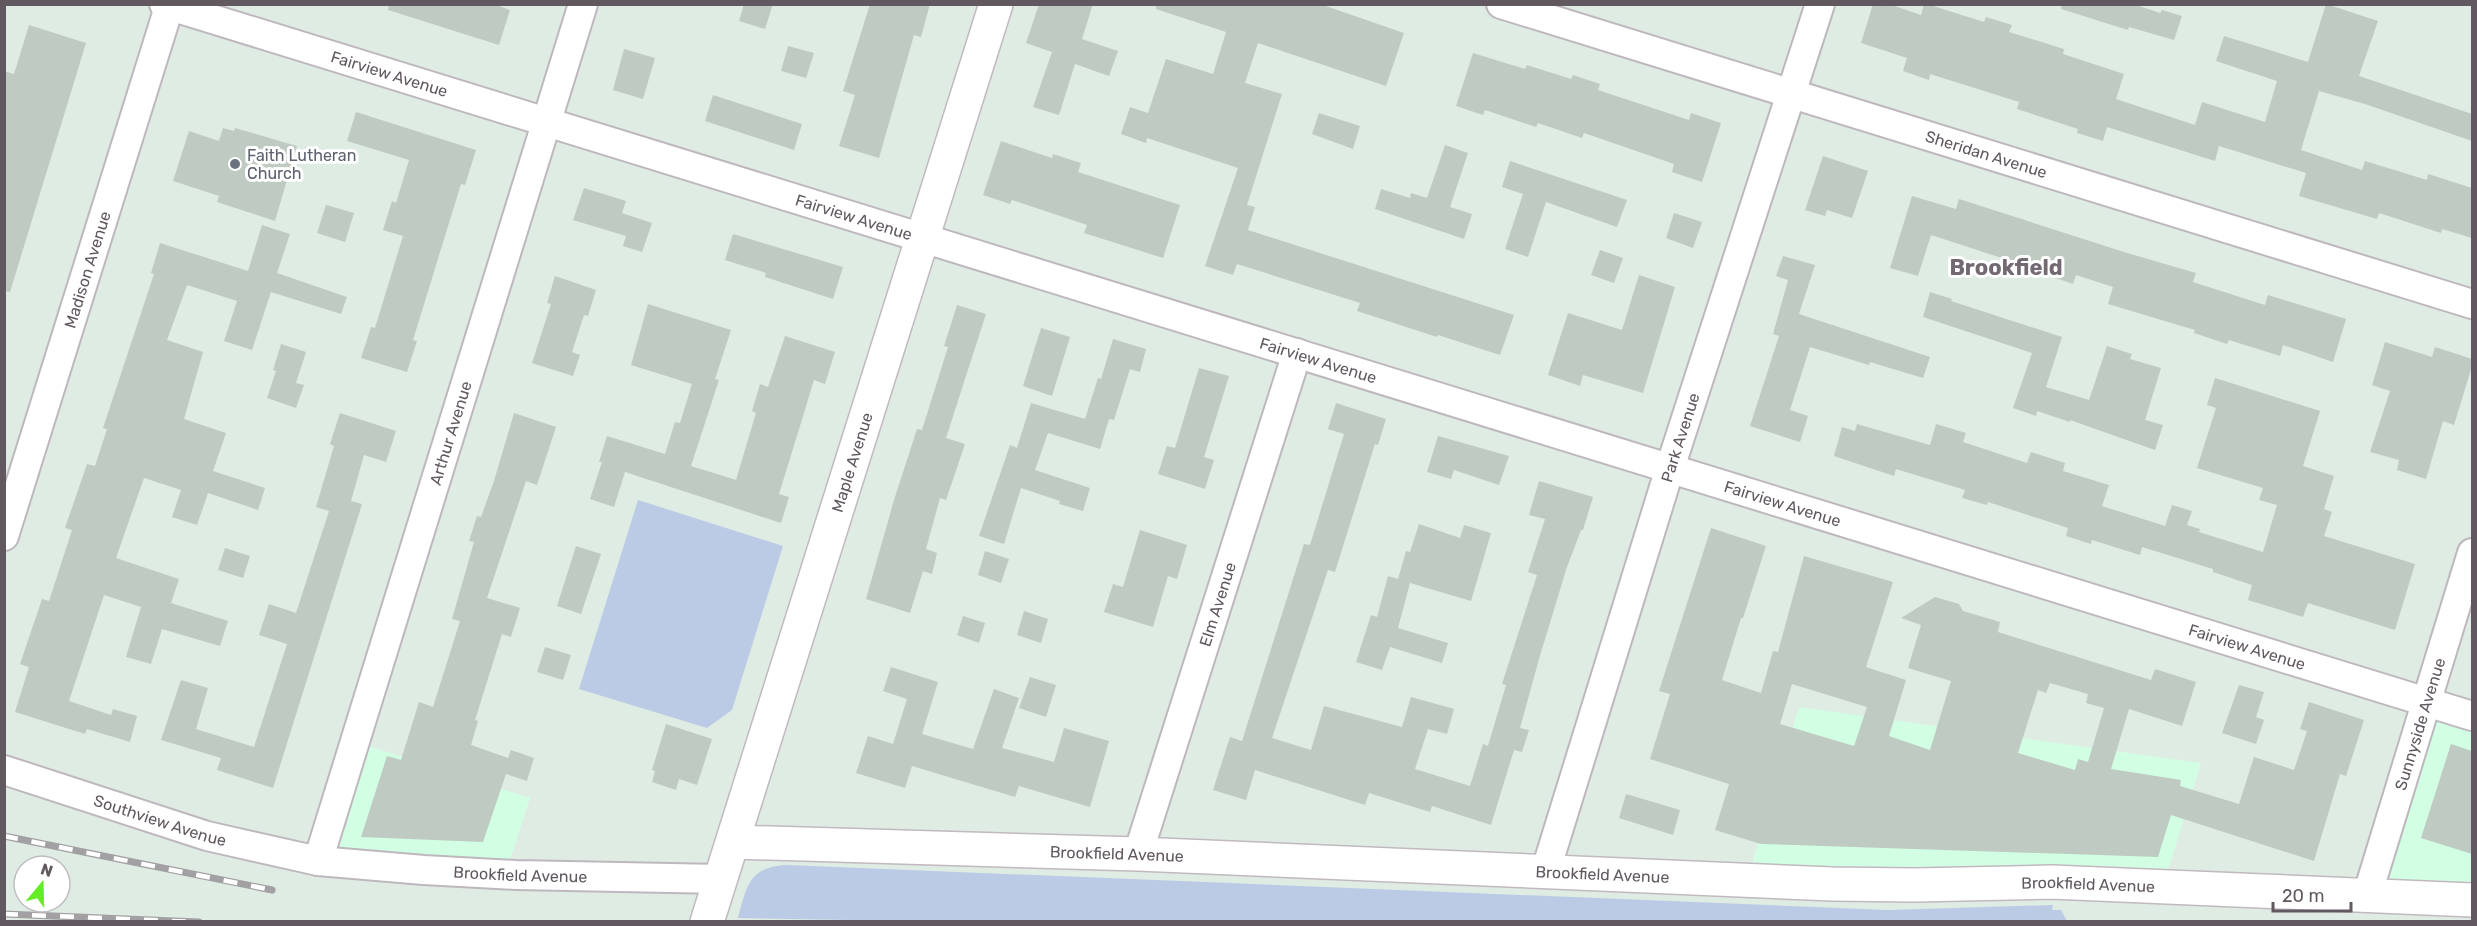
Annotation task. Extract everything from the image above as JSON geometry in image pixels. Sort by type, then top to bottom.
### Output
[{"type":"street","name":"Arthur Avenue","points":[[318,861],[583,4]]},
{"type":"street","name":"Maple Avenue","points":[[707,921],[996,4]]},
{"type":"street","name":"Sheridan Avenue","points":[[1501,4],[2472,304]]},
{"type":"street","name":"Park Avenue","points":[[1545,873],[1670,468],[1820,4]]},
{"type":"street","name":"Fairview Avenue","points":[[168,5],[2472,716]]},
{"type":"street","name":"Madison Avenue","points":[[4,536],[168,5]]},
{"type":"street","name":"Elm Avenue","points":[[1138,854],[1298,353]]},
{"type":"street","name":"Sunnyside Avenue","points":[[2367,896],[2472,553]]},
{"type":"street","name":"Southview Avenue","points":[[4,770],[207,836],[318,861]]},
{"type":"street","name":"Brookfield Avenue","points":[[733,842],[1138,854],[1545,873],[1915,885],[2052,882],[2472,900]]},
{"type":"street","name":"Brookfield Avenue","points":[[318,861],[516,875],[722,879]]},
{"type":"shaded area","points":[[638,500],[783,546],[732,710],[707,728],[579,689]]},
{"type":"shaded area","points":[[2437,702],[2472,712],[2472,902],[2373,898]]},
{"type":"shaded area","points":[[1799,707],[2201,763],[2162,890],[1749,874]]},
{"type":"shaded area","points":[[359,743],[530,798],[507,869],[322,858]]},
{"type":"shaded area","points":[[774,866],[1888,910],[2053,905],[2052,910],[2061,910],[2067,921],[963,922],[738,918],[747,887],[757,874]]},
{"type":"building","points":[[389,4],[493,4],[510,10],[499,45],[388,10]]},
{"type":"building","points":[[744,4],[773,4],[765,29],[739,21]]},
{"type":"building","points":[[870,4],[930,4],[921,37],[914,35],[879,158],[839,146],[855,95],[843,91]]},
{"type":"building","points":[[1039,4],[1093,4],[1082,39],[1118,51],[1109,76],[1075,64],[1059,115],[1033,107],[1052,52],[1026,43]]},
{"type":"building","points":[[1156,4],[1320,4],[1404,33],[1386,86],[1258,43],[1245,83],[1282,94],[1247,205],[1255,207],[1248,230],[1514,315],[1500,355],[1357,311],[1360,303],[1237,264],[1233,275],[1205,266],[1238,168],[1147,138],[1146,143],[1121,134],[1130,107],[1148,113],[1166,59],[1213,74],[1226,32],[1156,9]]},
{"type":"building","points":[[1873,4],[1889,4],[1921,15],[1924,4],[1927,4],[1984,22],[1986,17],[2012,25],[2009,32],[2064,49],[2063,54],[2124,74],[2116,99],[2195,125],[2202,102],[2265,122],[2277,81],[2216,61],[2224,36],[2308,62],[2326,4],[2378,21],[2359,76],[2472,114],[2472,141],[2365,104],[2319,91],[2301,150],[2362,170],[2365,161],[2427,180],[2428,174],[2472,188],[2472,238],[2442,229],[2441,233],[2379,213],[2377,219],[2299,196],[2306,173],[2219,146],[2215,161],[2107,127],[2103,141],[2077,133],[2078,129],[2017,109],[2019,102],[1930,74],[1929,80],[1903,71],[1907,58],[1861,43]]},
{"type":"building","points":[[2062,4],[2133,4],[2160,13],[2162,10],[2182,16],[2174,40],[2129,27],[2128,30],[2061,9]]},
{"type":"building","points":[[29,25],[86,43],[10,292],[4,291],[4,71],[14,74]]},
{"type":"building","points":[[788,46],[814,53],[806,78],[781,71]]},
{"type":"building","points":[[624,49],[655,58],[643,99],[613,90]]},
{"type":"building","points":[[1473,53],[1525,69],[1527,65],[1571,79],[1573,75],[1600,84],[1598,90],[1689,120],[1691,113],[1721,123],[1702,182],[1672,172],[1674,164],[1584,133],[1582,138],[1538,123],[1536,127],[1485,110],[1483,115],[1456,106]]},
{"type":"building","points":[[713,95],[802,124],[794,150],[705,121]]},
{"type":"building","points":[[356,112],[476,150],[465,185],[461,184],[413,340],[417,341],[407,372],[361,358],[371,327],[375,328],[403,236],[383,230],[392,201],[396,203],[409,160],[347,141]]},
{"type":"building","points":[[1319,113],[1360,126],[1353,149],[1312,134]]},
{"type":"building","name":"Faith Lutheran Church","points":[[223,128],[234,131],[235,128],[297,146],[275,221],[217,202],[219,196],[173,181],[189,131],[219,141]]},
{"type":"building","points":[[1001,141],[1052,158],[1053,154],[1081,163],[1078,172],[1180,205],[1163,258],[1084,233],[1087,225],[1012,200],[1010,204],[983,195]]},
{"type":"building","points":[[1445,145],[1468,153],[1450,207],[1472,214],[1464,239],[1375,209],[1381,189],[1410,198],[1411,193],[1427,198]]},
{"type":"building","points":[[1823,156],[1868,171],[1852,218],[1827,210],[1825,216],[1805,210]]},
{"type":"building","points":[[1510,161],[1627,200],[1617,227],[1546,202],[1528,257],[1505,249],[1523,194],[1502,187]]},
{"type":"building","points":[[584,188],[626,201],[622,213],[652,223],[642,252],[623,246],[626,236],[573,220]]},
{"type":"building","points":[[1912,196],[1956,209],[1959,199],[2196,273],[2193,282],[2265,305],[2268,295],[2346,319],[2333,362],[2283,345],[2280,356],[2229,340],[2227,344],[2194,333],[2195,330],[2108,304],[2113,287],[2076,275],[2073,284],[2053,277],[2054,275],[1931,235],[1918,276],[1890,268]]},
{"type":"building","points":[[326,205],[354,213],[345,242],[317,233]]},
{"type":"building","points":[[1674,213],[1702,222],[1693,248],[1666,238]]},
{"type":"building","points":[[262,225],[290,234],[277,273],[347,297],[341,314],[271,292],[252,350],[224,341],[237,301],[187,285],[167,340],[203,352],[184,419],[226,433],[213,471],[265,488],[258,510],[208,493],[197,525],[172,517],[181,490],[144,478],[116,558],[179,579],[171,603],[228,621],[220,646],[162,629],[151,664],[126,657],[141,607],[104,595],[69,701],[111,715],[113,709],[137,716],[130,742],[87,729],[85,734],[15,712],[29,667],[20,664],[42,599],[49,601],[72,530],[65,528],[87,464],[95,466],[107,429],[103,428],[154,274],[151,273],[160,243],[248,271]]},
{"type":"building","points":[[733,234],[843,267],[833,299],[765,277],[766,273],[725,260]]},
{"type":"building","points":[[1600,250],[1623,258],[1614,283],[1591,275]]},
{"type":"building","points":[[1783,256],[1815,265],[1799,314],[1930,357],[1923,378],[1810,347],[1790,410],[1808,416],[1800,442],[1750,426],[1779,336],[1773,334],[1788,280],[1776,276]]},
{"type":"building","points":[[1639,275],[1675,287],[1643,393],[1583,375],[1580,386],[1548,375],[1568,313],[1622,330]]},
{"type":"building","points":[[555,276],[596,290],[588,316],[584,315],[572,352],[580,355],[573,376],[532,363],[551,304],[547,303]]},
{"type":"building","points":[[1930,292],[2062,337],[2046,387],[2089,400],[2107,346],[2132,354],[2130,359],[2161,368],[2145,420],[2163,425],[2155,450],[2070,420],[2070,422],[2037,411],[2036,416],[2013,408],[2032,353],[1923,317]]},
{"type":"building","points":[[648,304],[731,330],[715,379],[719,380],[691,466],[736,480],[756,413],[752,411],[760,384],[768,387],[785,336],[835,352],[825,384],[814,380],[779,494],[789,497],[781,523],[625,472],[614,507],[590,499],[602,462],[599,462],[607,436],[665,454],[675,422],[680,423],[692,384],[631,365]]},
{"type":"building","points":[[957,305],[986,314],[946,438],[965,444],[946,500],[940,498],[926,549],[937,553],[932,574],[923,571],[910,613],[866,599],[917,429],[922,430],[948,347],[944,346]]},
{"type":"building","points":[[1041,328],[1070,337],[1052,396],[1023,386]]},
{"type":"building","points":[[1113,339],[1146,349],[1140,372],[1130,369],[1114,420],[1109,419],[1100,449],[1048,433],[1035,470],[1090,488],[1083,511],[1021,488],[1004,544],[979,536],[1010,445],[1017,448],[1031,403],[1085,419],[1098,378],[1101,379]]},
{"type":"building","points":[[2385,342],[2432,357],[2435,347],[2472,359],[2472,366],[2454,425],[2443,421],[2426,479],[2397,470],[2399,460],[2370,452],[2390,391],[2372,385]]},
{"type":"building","points":[[281,344],[306,352],[296,383],[304,385],[296,408],[267,398],[276,371],[273,370]]},
{"type":"building","points":[[1199,368],[1229,376],[1204,457],[1214,460],[1205,489],[1158,474],[1167,446],[1175,448]]},
{"type":"building","points":[[2215,378],[2320,411],[2303,466],[2334,476],[2324,509],[2332,512],[2324,536],[2415,564],[2395,630],[2308,603],[2303,617],[2248,600],[2252,585],[2213,572],[2213,569],[2142,547],[2140,555],[2092,540],[2091,544],[2066,536],[2068,528],[1988,502],[1987,505],[1962,498],[1965,490],[1896,469],[1894,476],[1834,456],[1842,427],[1855,431],[1857,424],[1930,445],[1936,424],[1966,433],[1963,442],[2027,463],[2031,452],[2065,463],[2063,471],[2109,485],[2102,506],[2165,526],[2172,505],[2192,511],[2187,525],[2200,529],[2199,532],[2263,552],[2277,505],[2259,500],[2263,488],[2197,468],[2216,408],[2207,405]]},
{"type":"building","points":[[1336,403],[1386,419],[1378,445],[1375,444],[1335,572],[1328,570],[1272,738],[1311,750],[1324,706],[1402,727],[1411,697],[1454,709],[1447,734],[1428,729],[1415,769],[1470,786],[1483,744],[1488,746],[1506,685],[1502,684],[1537,575],[1528,572],[1545,519],[1529,515],[1539,481],[1593,497],[1583,530],[1581,530],[1566,570],[1520,728],[1529,730],[1522,752],[1514,750],[1491,825],[1432,806],[1430,812],[1369,793],[1365,805],[1255,770],[1246,800],[1213,790],[1230,737],[1242,741],[1304,544],[1310,545],[1344,434],[1328,429]]},
{"type":"building","points":[[340,413],[396,431],[386,462],[364,455],[351,501],[362,504],[273,788],[217,770],[221,758],[161,740],[181,680],[208,688],[196,729],[254,747],[287,644],[259,635],[269,604],[296,613],[329,511],[316,507],[334,446],[330,444]]},
{"type":"building","points":[[514,413],[556,427],[537,485],[526,481],[487,598],[520,608],[511,637],[502,634],[475,720],[478,721],[471,745],[508,758],[511,750],[534,758],[527,781],[506,774],[483,842],[361,837],[387,756],[401,760],[419,702],[433,707],[460,621],[452,619],[474,542],[469,541],[477,516],[481,517],[494,481]]},
{"type":"building","points":[[1438,436],[1509,456],[1499,485],[1454,470],[1451,479],[1427,472]]},
{"type":"building","points":[[1419,524],[1460,538],[1464,525],[1491,533],[1471,601],[1410,583],[1398,628],[1448,643],[1442,663],[1390,647],[1382,670],[1356,662],[1371,615],[1377,617],[1388,576],[1398,579],[1406,551],[1410,552]]},
{"type":"building","points":[[1711,528],[1766,546],[1722,680],[1761,693],[1773,651],[1778,652],[1804,556],[1893,582],[1866,667],[1906,680],[1889,736],[1930,750],[1951,681],[1908,668],[1921,625],[1901,618],[1935,597],[1959,604],[1963,611],[2000,622],[1998,632],[2151,680],[2155,669],[2196,682],[2182,726],[2129,709],[2111,769],[2181,780],[2180,786],[2239,804],[2254,757],[2294,770],[2307,731],[2300,729],[2309,702],[2364,720],[2346,776],[2340,774],[2314,861],[2171,815],[2158,857],[1761,844],[1715,830],[1729,784],[1650,759],[1670,694],[1659,691]],"holes":[[[2050,683],[2088,694],[2086,703],[2104,708],[2088,762],[2078,759],[2075,770],[2018,753],[2038,690],[2046,693]],[[1792,684],[1867,707],[1854,746],[1780,724]]]},
{"type":"building","points":[[1140,530],[1187,545],[1177,579],[1168,576],[1153,627],[1104,612],[1113,584],[1123,587]]},
{"type":"building","points":[[576,546],[601,554],[581,614],[557,606]]},
{"type":"building","points":[[225,548],[250,556],[243,578],[218,570]]},
{"type":"building","points":[[985,551],[1009,559],[1001,583],[978,575]]},
{"type":"building","points":[[1024,611],[1048,619],[1041,643],[1017,635]]},
{"type":"building","points":[[963,616],[985,623],[979,643],[957,635]]},
{"type":"building","points":[[545,647],[571,655],[563,680],[537,672]]},
{"type":"building","points":[[891,667],[938,682],[922,734],[973,749],[994,689],[1019,698],[1002,748],[1054,762],[1064,728],[1109,741],[1090,807],[1019,786],[1015,797],[912,766],[905,788],[856,773],[868,736],[893,744],[907,699],[883,691]]},
{"type":"building","points":[[1030,677],[1056,685],[1046,717],[1019,708]]},
{"type":"building","points":[[2239,685],[2264,692],[2256,717],[2264,720],[2256,744],[2222,733]]},
{"type":"building","points":[[666,724],[712,739],[697,785],[679,779],[676,790],[652,782],[655,771],[652,770]]},
{"type":"building","points":[[2451,744],[2472,751],[2472,854],[2421,838]]},
{"type":"building","points":[[1626,794],[1680,810],[1673,835],[1619,818]]},
{"type":"railway","points":[[4,836],[272,890]]},
{"type":"railway","points":[[4,914],[199,922]]},
{"type":"place","name":"Faith Lutheran Church","points":[[235,164]]},
{"type":"district","name":"Brookfield","points":[[2006,267]]}]
